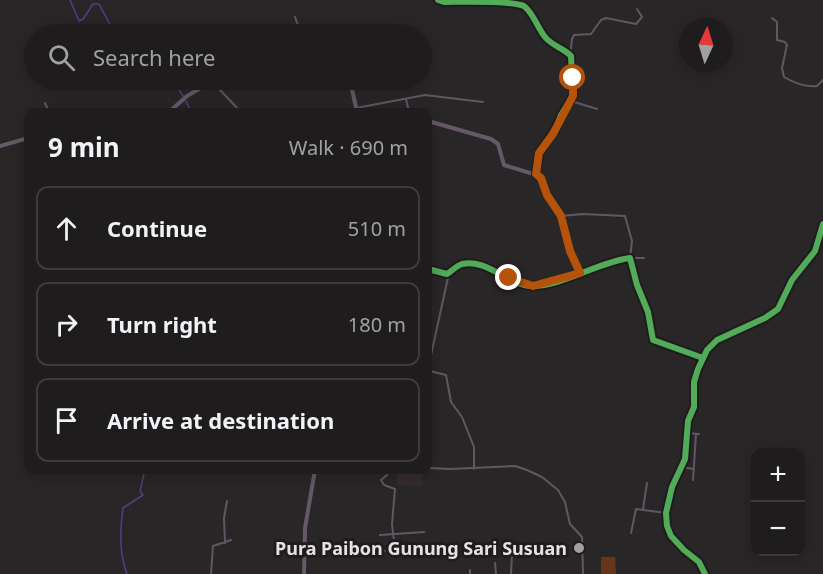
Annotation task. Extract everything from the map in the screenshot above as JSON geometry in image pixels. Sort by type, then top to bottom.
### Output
[{"type":"street","points":[[438,0],[444,2],[497,0],[516,2],[529,11],[546,40],[570,55]]},
{"type":"street","points":[[536,174],[539,153],[553,134],[570,101],[573,82],[570,55],[574,35],[591,34],[606,18],[636,24],[642,17],[637,9]]},
{"type":"street","points":[[295,17],[297,24]]},
{"type":"street","points":[[772,18],[777,22],[777,40],[787,45],[783,63],[784,77],[793,83],[813,87],[823,80]]},
{"type":"street","points":[[173,108],[197,90]]},
{"type":"street","points":[[220,90],[237,108]]},
{"type":"street","points":[[352,90],[356,108]]},
{"type":"street","points":[[365,108],[433,95],[483,102]]},
{"type":"street","points":[[406,99],[408,108]]},
{"type":"street","points":[[570,101],[597,109]]},
{"type":"street","points":[[45,103],[47,108]]},
{"type":"street","points":[[432,122],[491,139],[498,144],[504,165],[536,174],[541,178],[547,195],[561,216],[570,251],[580,273]]},
{"type":"street","points":[[0,146],[24,139]]},
{"type":"street","points":[[561,216],[589,214],[625,216],[632,241],[630,258],[637,285],[649,315],[653,340],[703,358]]},
{"type":"street","points":[[705,574],[699,562],[671,536],[666,513],[669,496],[685,459],[688,421],[694,407],[694,382],[710,346],[717,340],[765,318],[777,309],[792,280],[814,251],[823,224]]},
{"type":"street","points":[[432,270],[444,274],[449,273],[460,264],[474,264],[533,286],[580,273],[606,262],[645,258]]},
{"type":"street","points":[[432,351],[449,273]]},
{"type":"street","points":[[432,371],[446,375],[451,402],[462,417],[474,447],[474,469]]},
{"type":"street","points":[[687,433],[698,434],[693,480]]},
{"type":"street","points":[[432,468],[520,467],[542,477],[558,490],[565,502],[572,527],[582,537],[583,574]]},
{"type":"street","points":[[680,467],[694,469]]},
{"type":"street","points":[[304,574],[305,528],[314,474]]},
{"type":"street","points":[[385,474],[381,480],[384,485],[395,489],[392,517],[395,550]]},
{"type":"street","points":[[644,509],[647,483]]},
{"type":"street","points":[[225,543],[223,528],[227,501]]},
{"type":"street","points":[[631,533],[635,510],[644,509],[666,513]]},
{"type":"street","points":[[380,535],[424,532]]},
{"type":"street","points":[[211,574],[213,546],[231,540]]},
{"type":"street","points":[[381,551],[425,548]]},
{"type":"street","points":[[511,574],[512,554]]},
{"type":"street","points":[[495,563],[496,574]]},
{"type":"shaded area","points":[[397,474],[423,474],[422,487],[397,485]]},
{"type":"shaded area","points":[[601,557],[615,557],[616,574],[601,574]]},
{"type":"waterway","points":[[70,0],[79,21],[83,19],[93,4],[99,4],[110,24]]},
{"type":"waterway","points":[[179,90],[183,96]]},
{"type":"waterway","points":[[186,101],[189,108]]},
{"type":"waterway","points":[[127,574],[121,541],[123,508],[143,495],[140,491],[144,474]]},
{"type":"cycle path","points":[[438,0],[509,3],[524,6],[548,40],[571,56],[573,96],[539,153],[536,174]]},
{"type":"cycle path","points":[[705,574],[699,562],[671,536],[666,513],[672,487],[685,459],[688,421],[694,407],[694,382],[698,369],[707,350],[717,340],[765,318],[778,309],[792,280],[815,251],[823,224]]},
{"type":"cycle path","points":[[432,270],[447,274],[462,264],[471,263],[488,268],[523,285],[532,286],[556,282],[630,258],[637,285],[648,312],[653,340],[703,358]]},
{"type":"place","name":"Pura Paibon Gunung Sari Susuan","points":[[579,548]]},
{"type":"route","points":[[509,278],[533,286],[580,273],[570,251],[561,216],[547,195],[540,176],[536,174],[536,161],[539,153],[553,134],[573,96],[573,78]]}]
